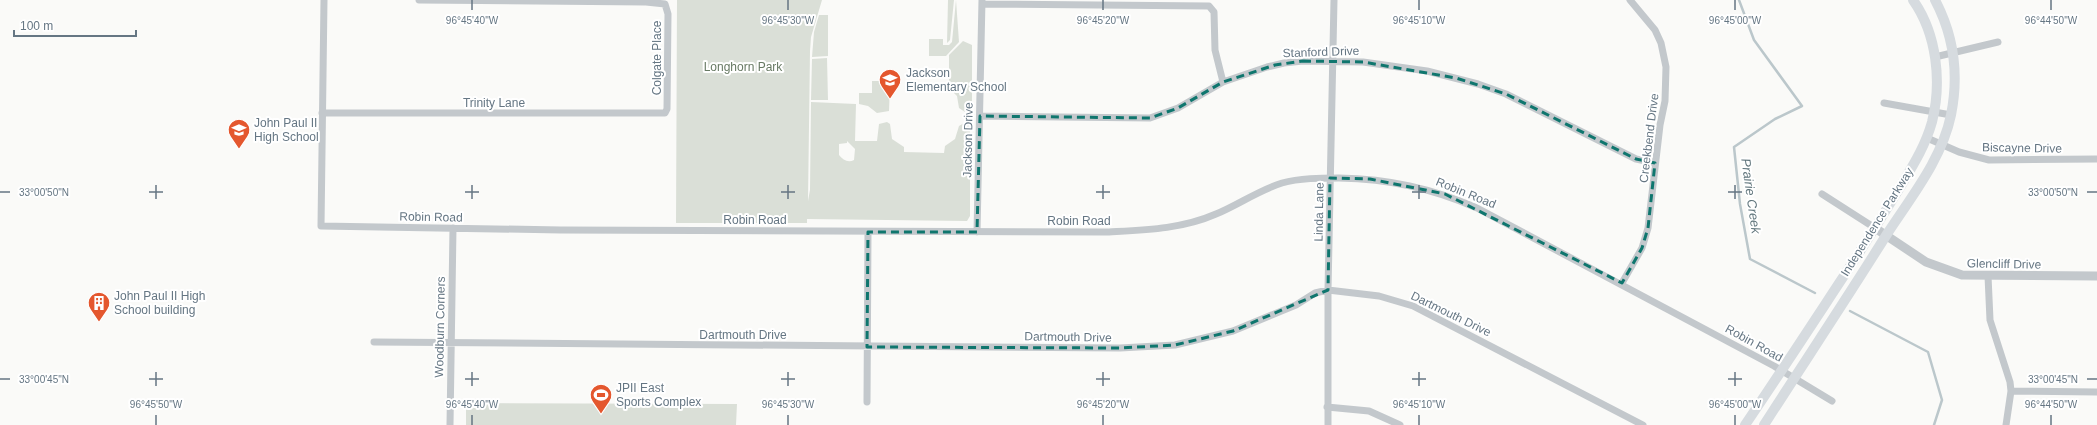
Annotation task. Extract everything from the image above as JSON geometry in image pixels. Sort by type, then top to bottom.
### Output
[{"type":"main road","name":"Independence Parkway","points":[[1745,425],[1875,228],[1921,153],[1927,138],[1934,112],[1937,87],[1935,57],[1925,22],[1913,0]]},
{"type":"main road","name":"Independence Parkway","points":[[1764,425],[1793,377],[1918,187],[1941,145],[1951,115],[1955,83],[1951,39],[1935,0]]},
{"type":"street","points":[[322,113],[324,0]]},
{"type":"street","name":"Colgate Place","points":[[419,0],[646,2],[665,4],[668,14],[667,109],[665,113]]},
{"type":"street","name":"Linda Lane","points":[[1328,425],[1328,290],[1334,0]]},
{"type":"street","name":"Creekbend Drive","points":[[1622,283],[1642,248],[1648,228],[1655,163],[1665,101],[1666,67],[1661,42],[1654,30],[1630,0]]},
{"type":"street","points":[[982,2],[1209,6],[1214,12],[1215,50],[1223,82]]},
{"type":"street","name":"Jackson Drive","points":[[977,232],[982,2]]},
{"type":"street","points":[[1935,57],[1998,42]]},
{"type":"street","name":"Stanford Drive","points":[[980,116],[1150,118],[1178,108],[1223,82],[1284,63],[1363,62],[1427,71],[1478,84],[1506,94],[1636,159],[1655,163]]},
{"type":"street","points":[[1884,103],[1951,115]]},
{"type":"street","name":"Trinity Lane","points":[[322,113],[665,113]]},
{"type":"street","name":"Robin Road","points":[[322,113],[321,226],[868,232],[1109,232],[1178,226],[1215,215],[1281,183],[1300,179],[1370,179],[1401,183],[1445,194],[1477,208],[1622,283],[1793,377],[1832,401]]},
{"type":"street","name":"Biscayne Drive","points":[[1927,138],[1941,145],[1977,158],[1989,160],[2097,159]]},
{"type":"street","points":[[1822,194],[1875,228]]},
{"type":"street","name":"Woodburn Corners","points":[[450,425],[450,344],[453,228]]},
{"type":"street","name":"Glencliff Drive","points":[[1875,228],[1926,262],[1962,275],[2097,276]]},
{"type":"street","points":[[867,402],[868,232]]},
{"type":"street","points":[[1988,276],[1990,320],[2007,369],[2011,391],[2006,425]]},
{"type":"street","name":"Dartmouth Drive","points":[[374,342],[450,344],[1120,348],[1175,344],[1233,331],[1284,311],[1315,294],[1328,290],[1379,296],[1413,306],[1643,425]]},
{"type":"street","points":[[2011,391],[2097,392]]},
{"type":"street","points":[[1327,407],[1369,411],[1400,425]]},
{"type":"highlighted area","points":[[1303,61],[1363,62],[1456,78],[1506,94],[1636,159],[1655,163],[1648,228],[1642,248],[1622,283],[1445,194],[1370,179],[1330,178],[1328,290],[1233,331],[1175,345],[1120,348],[867,347],[868,232],[977,232],[980,116],[1150,118],[1178,108],[1223,82],[1275,65]]},
{"type":"green space","name":"Longhorn Park","points":[[677,0],[822,0],[811,37],[810,51],[808,201],[810,190],[811,102],[856,104],[855,141],[877,141],[879,124],[887,122],[890,124],[892,139],[904,147],[904,152],[944,153],[945,146],[955,139],[959,126],[964,123],[970,124],[970,216],[967,221],[807,219],[807,223],[676,223]],"holes":[[[847,141],[855,149],[854,160],[852,161],[846,160],[839,155],[839,144],[847,143]]]},
{"type":"green space","points":[[948,0],[954,0],[950,40],[947,43]]},
{"type":"green space","points":[[956,0],[959,42],[946,56],[929,56],[929,39],[943,39],[943,45],[949,45],[952,42]]},
{"type":"green space","points":[[819,15],[828,15],[828,56],[812,57],[814,32]]},
{"type":"green space","points":[[963,41],[972,45],[972,104],[971,110],[965,112],[959,108],[957,96],[948,87],[958,87],[958,83],[949,83],[949,55]]},
{"type":"green space","points":[[827,58],[828,100],[811,100],[812,59]]},
{"type":"green space","points":[[872,81],[880,81],[880,85],[890,85],[889,111],[877,113],[868,106],[859,104],[859,93],[872,93]]},
{"type":"green space","name":"JPII East Sports Complex","points":[[466,403],[737,404],[736,425],[466,425]]},
{"type":"waterway","name":"Prairie Creek","points":[[1739,0],[1754,40],[1802,106],[1775,119],[1734,147],[1740,204],[1750,259],[1815,293]]},
{"type":"waterway","name":"Prairie Creek","points":[[1850,311],[1928,352],[1942,400],[1934,425]]},
{"type":"place","name":"Jackson Elementary School","points":[[890,100]]},
{"type":"place","name":"John Paul II High School","points":[[239,150]]},
{"type":"place","name":"John Paul II High School building","points":[[99,322]]},
{"type":"place","name":"JPII East Sports Complex","points":[[601,414]]}]
